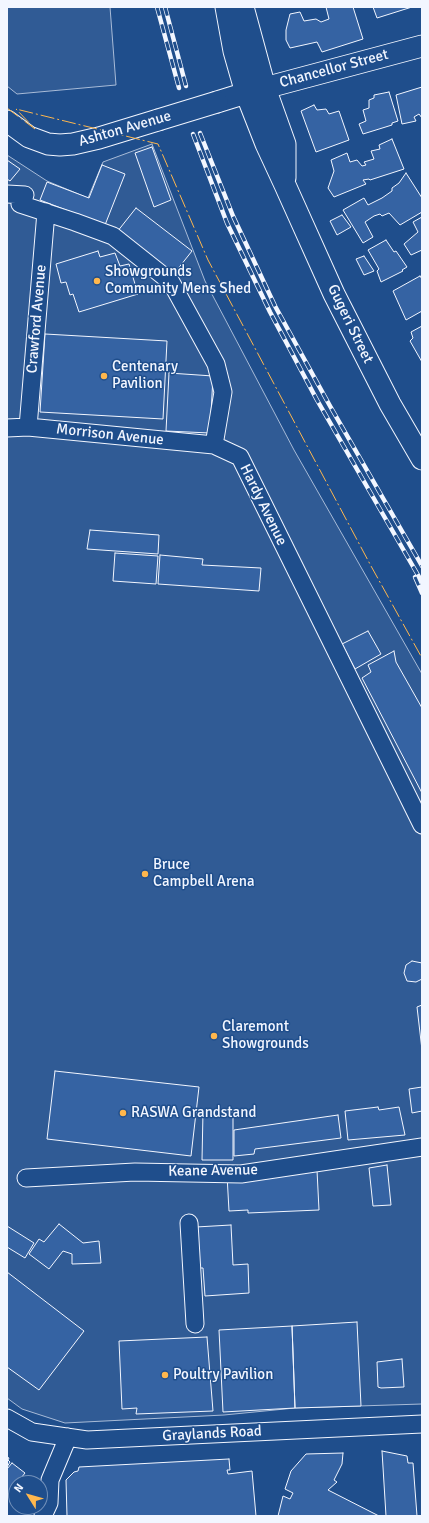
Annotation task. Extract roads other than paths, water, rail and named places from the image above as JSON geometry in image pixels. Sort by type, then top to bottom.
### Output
[{"type":"main road","name":"Gugeri Street","points":[[226,7],[234,51],[285,144],[285,185],[334,294],[390,404],[422,459]]},
{"type":"main road","name":"Gugeri Street","points":[[243,7],[253,49],[255,90]]},
{"type":"main road","name":"Chancellor Street","points":[[255,90],[422,46]]},
{"type":"main road","name":"Ashton Avenue","points":[[7,121],[29,137],[48,144],[73,144],[100,138],[255,90]]},
{"type":"street","points":[[17,198],[46,212],[112,236],[171,282],[216,364],[223,392],[214,445]]},
{"type":"street","name":"Crawford Avenue","points":[[28,427],[46,212]]},
{"type":"street","name":"Morrison Avenue","points":[[7,428],[28,427],[214,445]]},
{"type":"street","name":"Hardy Avenue","points":[[214,445],[240,457],[422,825]]},
{"type":"street","name":"Keane Avenue","points":[[26,1178],[135,1172],[241,1174],[422,1147]]},
{"type":"street","points":[[189,1223],[195,1324]]},
{"type":"street","name":"Graylands Road","points":[[7,1418],[32,1432],[87,1440],[422,1424]]},
{"type":"street","points":[[43,1516],[49,1503],[50,1480],[68,1437]]},
{"type":"railway","points":[[157,7],[179,88]]},
{"type":"railway","points":[[165,7],[186,86]]},
{"type":"railway","points":[[200,133],[233,216],[275,306],[330,406],[422,566]]},
{"type":"railway","points":[[193,134],[227,223],[270,312],[317,400],[422,582]]},
{"type":"railway","points":[[415,577],[422,593]]},
{"type":"place","name":"Showgrounds Community Mens Shed","points":[[97,281]]},
{"type":"place","name":"Centenary Pavilion","points":[[104,376]]},
{"type":"place","name":"Bruce Campbell Arena","points":[[145,874]]},
{"type":"place","name":"Claremont Showgrounds","points":[[214,1036]]},
{"type":"place","name":"RASWA Grandstand","points":[[123,1113]]},
{"type":"place","name":"Poultry Pavilion","points":[[165,1375]]}]
